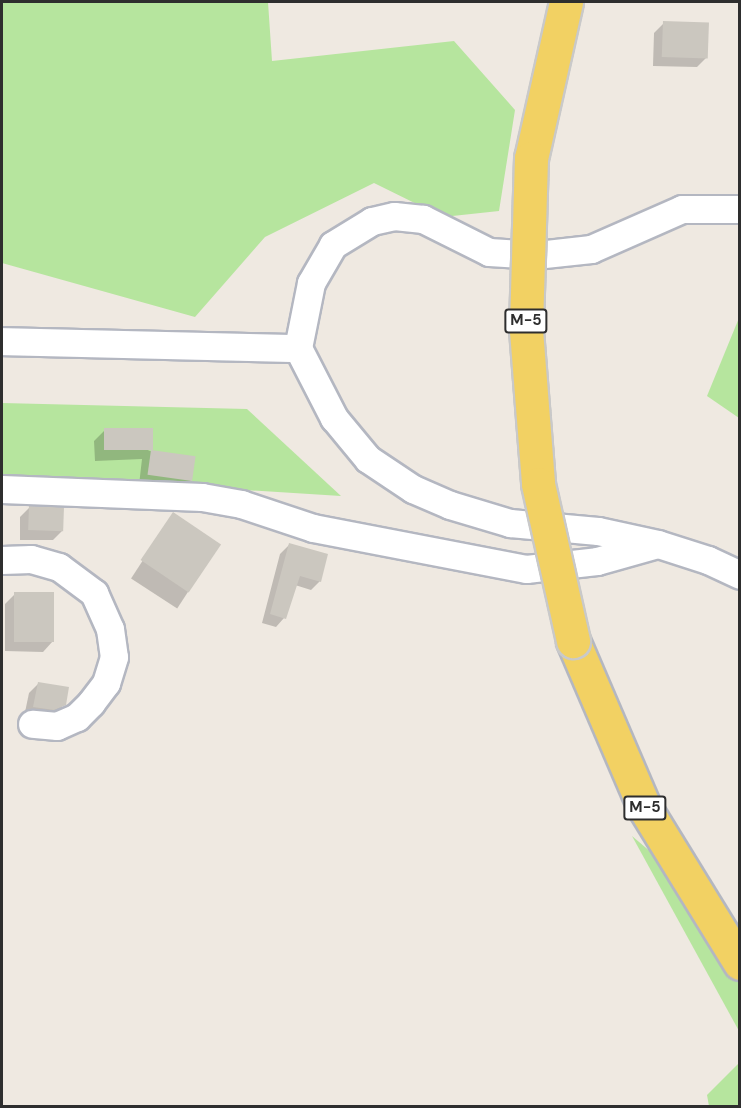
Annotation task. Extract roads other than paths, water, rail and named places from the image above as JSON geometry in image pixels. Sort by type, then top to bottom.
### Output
[{"type":"main road","name":"M-5","points":[[566,2],[531,158],[526,330],[538,484],[573,641],[644,807],[740,963]]},
{"type":"street","points":[[740,209],[682,209],[591,249],[537,255],[489,252],[423,219],[394,216],[372,221],[333,245],[311,283],[298,348],[334,418],[368,459],[413,489],[450,506],[510,523],[598,531],[658,544],[708,560],[740,575]]},
{"type":"street","points":[[2,341],[298,348]]},
{"type":"street","points":[[2,489],[202,497],[241,504],[313,528],[526,569],[597,561],[658,544]]},
{"type":"street","points":[[2,560],[31,559],[59,567],[94,593],[110,629],[114,657],[106,683],[91,703],[77,717],[57,726],[32,724]]}]
